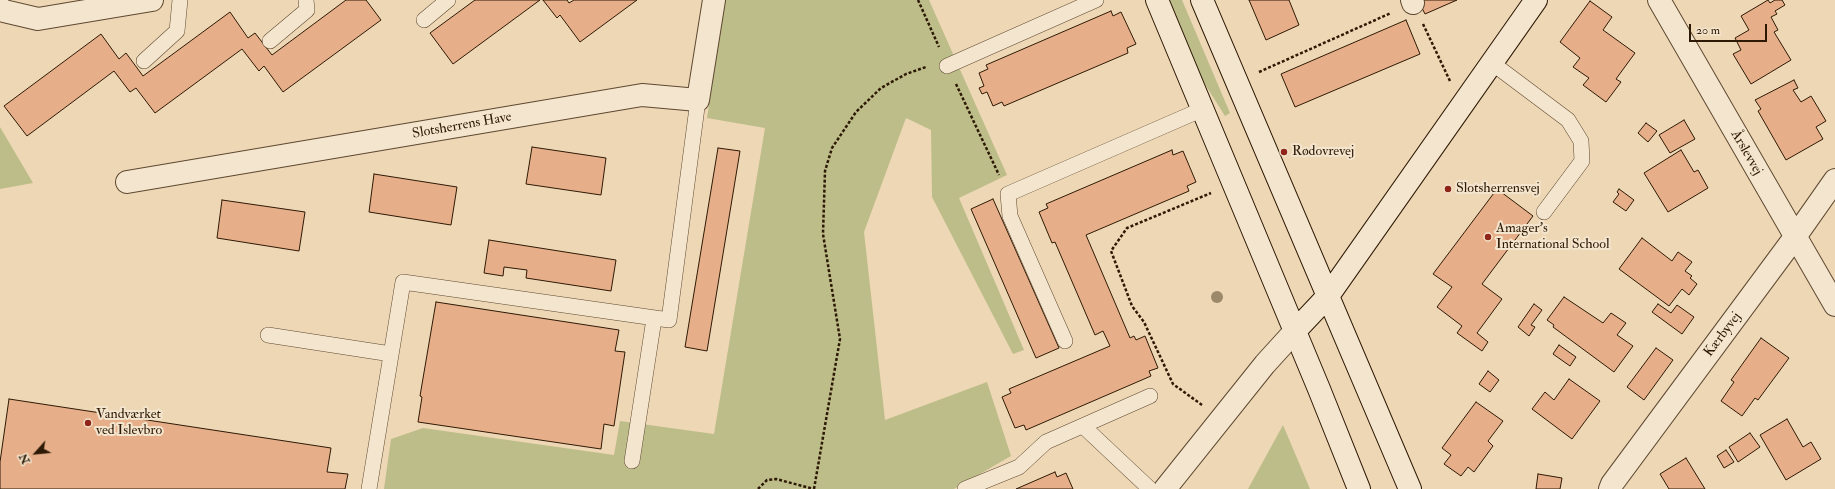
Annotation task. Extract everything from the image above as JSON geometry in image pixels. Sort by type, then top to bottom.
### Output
[{"type":"street","points":[[0,8],[4,11],[38,19],[152,0]]},
{"type":"street","points":[[698,100],[714,0]]},
{"type":"street","points":[[1157,0],[1234,183],[1359,489]]},
{"type":"street","points":[[1202,0],[1410,489]]},
{"type":"street","points":[[1165,489],[1265,364],[1328,296],[1536,0]]},
{"type":"street","name":"Årslevvej","points":[[1659,0],[1835,305]]},
{"type":"street","name":"Slotsherrens Have","points":[[127,182],[642,95],[698,100]]},
{"type":"street","name":"Kærbyvej","points":[[1610,489],[1612,484],[1795,237],[1835,180]]},
{"type":"lane","points":[[144,61],[177,31],[180,0]]},
{"type":"lane","points":[[270,41],[307,10],[306,0]]},
{"type":"lane","points":[[424,20],[448,0]]},
{"type":"lane","points":[[947,66],[1096,0]]},
{"type":"lane","points":[[1492,63],[1568,120],[1581,141],[1582,161],[1544,212]]},
{"type":"lane","points":[[369,489],[403,282],[669,320],[698,100]]},
{"type":"lane","points":[[1065,341],[1010,216],[1008,194],[1203,109]]},
{"type":"lane","points":[[632,461],[654,318]]},
{"type":"lane","points":[[268,336],[391,354]]},
{"type":"lane","points":[[965,489],[1019,467],[1046,442],[1150,396]]},
{"type":"lane","points":[[1083,426],[1150,489]]},
{"type":"path","points":[[918,0],[947,66],[1008,194]]},
{"type":"path","points":[[1237,82],[1413,2],[1462,106]]},
{"type":"path","points":[[758,489],[767,480],[776,479],[814,489],[840,339],[823,234],[825,171],[832,148],[856,112],[882,88],[906,74],[939,62],[947,66]]},
{"type":"path","points":[[1221,419],[1173,384],[1144,322],[1132,306],[1110,251],[1127,228],[1234,183]]},
{"type":"green space","points":[[725,0],[929,0],[1007,175],[959,198],[1024,350],[1013,354],[932,197],[931,130],[906,118],[864,232],[885,420],[987,382],[1011,456],[954,489],[384,489],[391,439],[423,428],[614,455],[620,421],[714,434],[765,128],[707,118]]},
{"type":"green space","points":[[1167,0],[1182,0],[1230,113],[1225,116],[1203,81]]},
{"type":"green space","points":[[0,127],[33,183],[0,189]]},
{"type":"green space","points":[[1283,425],[1310,489],[1248,489]]},
{"type":"building","points":[[346,0],[366,0],[381,20],[283,92],[264,66],[259,71],[242,49],[155,113],[136,88],[130,92],[114,71],[27,136],[4,106],[101,34],[119,59],[126,53],[143,76],[230,12],[248,38],[255,33],[272,55]]},
{"type":"building","points":[[475,0],[540,0],[453,64],[430,33]]},
{"type":"building","points":[[543,0],[567,0],[569,3],[574,0],[637,0],[580,42],[560,15],[557,18]]},
{"type":"building","points":[[1249,0],[1289,0],[1299,25],[1266,40]]},
{"type":"building","points":[[1418,0],[1457,0],[1425,14]]},
{"type":"building","points":[[1768,0],[1770,3],[1775,0],[1782,0],[1785,5],[1775,11],[1777,14],[1771,17],[1778,30],[1774,32],[1791,60],[1751,84],[1733,54],[1741,50],[1735,38],[1749,30],[1741,16]]},
{"type":"building","points":[[1590,1],[1612,17],[1603,30],[1635,53],[1616,79],[1621,82],[1606,102],[1583,85],[1589,78],[1573,67],[1580,58],[1560,42]]},
{"type":"building","points":[[1111,11],[1113,16],[1121,12],[1136,44],[1127,48],[1128,53],[1004,106],[1002,102],[993,106],[987,92],[982,94],[979,88],[984,86],[979,73],[988,69],[986,65]]},
{"type":"building","points":[[1406,20],[1420,54],[1295,107],[1281,74]]},
{"type":"building","points":[[1794,80],[1798,88],[1793,90],[1801,102],[1811,96],[1826,121],[1816,127],[1823,139],[1786,160],[1758,111],[1761,109],[1755,100]]},
{"type":"building","points":[[1684,120],[1695,139],[1670,153],[1659,135]]},
{"type":"building","points":[[1646,123],[1657,131],[1648,142],[1638,133]]},
{"type":"building","points":[[532,147],[606,158],[601,195],[526,184]]},
{"type":"building","points":[[718,148],[740,151],[707,351],[685,347]]},
{"type":"building","points":[[1172,150],[1173,155],[1183,151],[1196,182],[1187,186],[1189,191],[1086,235],[1130,338],[1134,336],[1136,340],[1145,336],[1158,368],[1149,371],[1151,376],[1026,430],[1024,425],[1015,428],[1002,397],[1011,393],[1009,389],[1110,346],[1103,331],[1095,335],[1055,242],[1052,243],[1039,212],[1048,208],[1046,204]]},
{"type":"building","points":[[1681,150],[1694,172],[1698,170],[1708,188],[1668,212],[1644,173]]},
{"type":"building","points":[[374,174],[457,187],[451,225],[369,212]]},
{"type":"building","points":[[1497,189],[1533,216],[1482,284],[1502,299],[1477,333],[1488,342],[1482,351],[1457,333],[1462,326],[1437,307],[1452,287],[1433,274]]},
{"type":"building","points":[[1619,189],[1634,200],[1626,211],[1613,202],[1619,194],[1617,192]]},
{"type":"building","points":[[993,199],[1059,348],[1036,358],[971,209]]},
{"type":"building","points":[[222,200],[305,212],[299,251],[217,238]]},
{"type":"building","points":[[1642,238],[1672,261],[1678,252],[1692,262],[1685,271],[1692,276],[1690,278],[1697,284],[1689,295],[1682,289],[1669,306],[1619,269]]},
{"type":"building","points":[[489,240],[616,260],[611,291],[526,278],[527,270],[504,267],[503,276],[484,273]]},
{"type":"building","points":[[1564,297],[1603,323],[1611,313],[1626,323],[1617,335],[1633,346],[1614,372],[1553,327],[1554,325],[1547,320]]},
{"type":"building","points":[[436,302],[619,330],[615,351],[625,352],[614,426],[604,424],[601,449],[418,422],[422,397],[420,396]]},
{"type":"building","points":[[1534,304],[1542,310],[1531,325],[1535,327],[1529,336],[1518,327]]},
{"type":"building","points":[[1658,304],[1671,313],[1677,305],[1694,317],[1682,334],[1652,312]]},
{"type":"building","points":[[1761,338],[1789,358],[1758,400],[1755,398],[1742,416],[1721,401],[1734,382],[1731,380]]},
{"type":"building","points":[[1559,345],[1576,357],[1570,366],[1553,354]]},
{"type":"building","points":[[1656,348],[1673,360],[1644,400],[1627,387]]},
{"type":"building","points":[[1488,371],[1499,380],[1490,392],[1479,384]]},
{"type":"building","points":[[1569,379],[1600,401],[1572,439],[1532,409],[1545,392],[1554,400]]},
{"type":"building","name":"Vandværket ved Islevbro","points":[[9,399],[331,448],[327,472],[348,474],[345,489],[0,489],[0,462]]},
{"type":"building","points":[[1476,402],[1503,421],[1488,441],[1493,446],[1474,472],[1468,467],[1461,476],[1444,464],[1451,455],[1442,448]]},
{"type":"building","points":[[1787,419],[1803,447],[1811,442],[1821,459],[1786,480],[1760,435]]},
{"type":"building","points":[[1750,433],[1760,447],[1738,462],[1729,447]]},
{"type":"building","points":[[1726,450],[1734,462],[1724,468],[1717,456]]},
{"type":"building","points":[[1686,458],[1705,489],[1669,489],[1660,474]]},
{"type":"building","points":[[1055,472],[1057,477],[1066,473],[1073,489],[1016,489]]},
{"type":"building","points":[[1538,474],[1562,478],[1560,489],[1536,489]]},
{"type":"place","name":"Rødovrevej","points":[[1284,152]]},
{"type":"place","name":"Slotsherrensvej","points":[[1448,189]]},
{"type":"place","name":"Amager's International School","points":[[1488,237]]},
{"type":"place","name":"Vandværket ved Islevbro","points":[[88,423]]}]
